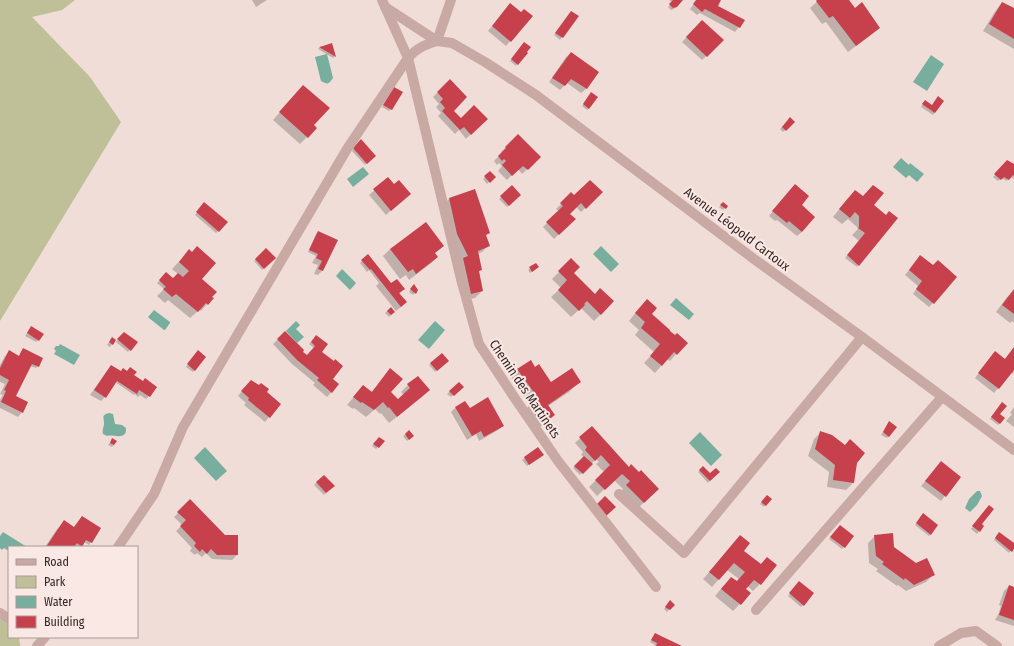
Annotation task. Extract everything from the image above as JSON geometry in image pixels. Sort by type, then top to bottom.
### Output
[{"type":"street","points":[[437,41],[451,0]]},
{"type":"street","points":[[384,3],[437,41]]},
{"type":"street","name":"Chemin des Martinets","points":[[384,3],[408,58],[462,283],[479,344],[558,461],[656,587]]},
{"type":"street","points":[[119,546],[154,494],[183,427],[347,150],[408,58],[414,51],[422,46],[437,41]]},
{"type":"street","name":"Avenue Léopold Cartoux","points":[[437,41],[452,43],[485,62],[536,95],[754,259],[1014,450]]},
{"type":"street","points":[[619,494],[684,553],[862,337]]},
{"type":"street","points":[[756,610],[942,397]]},
{"type":"street","points":[[939,646],[961,633],[976,631],[997,646]]},
{"type":"green space","points":[[0,0],[75,0],[62,10],[32,17],[90,77],[121,122],[0,321]]},
{"type":"green space","points":[[0,619],[8,624],[8,638],[19,638],[20,646],[0,646]]},
{"type":"water","points":[[327,54],[333,78],[329,83],[321,81],[315,57]]},
{"type":"water","points":[[931,55],[944,64],[927,91],[913,82]]},
{"type":"water","points":[[901,158],[924,174],[917,182],[909,175],[906,178],[893,167]]},
{"type":"water","points":[[363,167],[369,174],[353,187],[347,179]]},
{"type":"water","points":[[601,246],[619,264],[611,272],[593,254]]},
{"type":"water","points":[[342,269],[356,283],[350,290],[336,276]]},
{"type":"water","points":[[676,298],[694,314],[689,320],[670,305]]},
{"type":"water","points":[[154,310],[170,322],[165,330],[148,317]]},
{"type":"water","points":[[296,321],[300,325],[296,329],[304,337],[297,343],[286,331]]},
{"type":"water","points":[[435,321],[445,330],[429,349],[418,340]]},
{"type":"water","points":[[60,344],[80,355],[74,365],[54,354],[56,351],[54,349]]},
{"type":"water","points":[[109,413],[113,414],[115,424],[122,425],[126,428],[126,432],[122,436],[107,436],[103,434],[104,416]]},
{"type":"water","points":[[700,432],[722,455],[711,466],[689,443]]},
{"type":"water","points":[[205,447],[227,471],[216,481],[194,458]]},
{"type":"water","points":[[977,491],[980,491],[982,496],[977,505],[970,512],[965,508],[969,499]]},
{"type":"water","points":[[3,532],[25,546],[8,546],[8,550],[4,548],[2,550],[0,548],[0,536]]},
{"type":"building","points":[[673,0],[683,0],[677,7],[673,8],[669,4]]},
{"type":"building","points":[[696,0],[721,0],[718,6],[745,20],[740,28],[705,9],[702,12],[693,4]]},
{"type":"building","points":[[849,0],[855,8],[862,2],[880,28],[856,46],[833,16],[829,18],[816,1]]},
{"type":"building","points":[[1002,2],[1014,8],[1014,39],[989,24]]},
{"type":"building","points":[[510,3],[521,12],[524,9],[533,16],[511,42],[492,26]]},
{"type":"building","points":[[571,11],[579,16],[563,38],[555,33]]},
{"type":"building","points":[[702,20],[724,40],[707,57],[686,37]]},
{"type":"building","points":[[524,42],[531,47],[518,65],[511,59]]},
{"type":"building","points":[[332,43],[336,57],[319,47]]},
{"type":"building","points":[[571,52],[599,72],[587,89],[571,79],[565,86],[552,78]]},
{"type":"building","points":[[450,79],[467,97],[454,111],[461,118],[474,105],[488,119],[471,135],[464,127],[460,130],[442,111],[445,108],[440,102],[443,99],[437,92]]},
{"type":"building","points":[[303,85],[330,108],[314,125],[317,128],[308,138],[279,112]]},
{"type":"building","points":[[394,87],[403,92],[392,110],[383,105]]},
{"type":"building","points":[[591,92],[598,97],[589,109],[583,104]]},
{"type":"building","points":[[938,96],[944,101],[935,113],[922,104],[925,100],[932,105]]},
{"type":"building","points":[[790,117],[795,122],[786,131],[782,127]]},
{"type":"building","points":[[518,134],[541,157],[528,170],[523,166],[512,176],[502,165],[506,161],[504,159],[502,161],[498,156]]},
{"type":"building","points":[[361,139],[376,156],[367,164],[353,148]]},
{"type":"building","points":[[1007,160],[1014,164],[1014,176],[1013,175],[1009,180],[1004,177],[1001,180],[994,174]]},
{"type":"building","points":[[490,171],[496,177],[490,183],[484,176]]},
{"type":"building","points":[[388,177],[394,184],[399,180],[411,194],[391,211],[373,189]]},
{"type":"building","points":[[590,180],[603,192],[586,209],[581,203],[570,214],[576,219],[559,235],[546,222],[563,206],[560,203],[571,192],[574,195]]},
{"type":"building","points":[[795,184],[809,196],[802,205],[815,217],[802,232],[789,221],[787,223],[772,211]]},
{"type":"building","points":[[512,185],[521,195],[509,206],[500,196]]},
{"type":"building","points":[[873,185],[884,193],[874,205],[886,215],[889,211],[898,218],[859,266],[847,255],[865,233],[858,228],[859,216],[855,212],[850,218],[839,209],[855,190],[863,196]]},
{"type":"building","points":[[475,189],[490,233],[486,235],[490,246],[478,251],[482,270],[479,271],[483,291],[471,294],[463,258],[468,256],[457,234],[449,198]]},
{"type":"building","points":[[204,202],[228,222],[219,232],[196,212]]},
{"type":"building","points":[[723,202],[728,206],[726,209],[720,205]]},
{"type":"building","points":[[426,222],[444,246],[435,253],[438,257],[416,274],[413,269],[408,272],[390,249]]},
{"type":"building","points":[[318,231],[338,240],[323,271],[318,269],[322,261],[316,258],[318,254],[309,250]]},
{"type":"building","points":[[197,246],[216,263],[202,279],[217,292],[212,297],[214,298],[208,305],[206,303],[198,312],[176,294],[172,297],[163,289],[166,287],[159,280],[166,272],[173,278],[178,273],[183,277],[189,271],[179,262],[189,249],[192,252]]},
{"type":"building","points":[[266,248],[276,258],[264,269],[255,259]]},
{"type":"building","points":[[368,254],[391,283],[397,279],[405,289],[399,293],[407,302],[401,307],[371,269],[370,270],[361,260]]},
{"type":"building","points":[[920,255],[933,265],[938,260],[957,277],[934,304],[916,289],[922,281],[909,270]]},
{"type":"building","points":[[571,258],[580,267],[574,273],[595,294],[600,288],[614,301],[601,315],[587,301],[579,311],[558,290],[567,280],[558,271]]},
{"type":"building","points":[[536,263],[539,267],[532,272],[529,267]]},
{"type":"building","points":[[414,284],[418,290],[416,294],[410,289]]},
{"type":"building","points":[[1014,289],[1014,314],[1002,305]]},
{"type":"building","points":[[647,299],[657,308],[652,314],[670,331],[675,335],[677,333],[688,343],[677,355],[674,352],[662,366],[650,356],[660,344],[641,328],[645,322],[635,313]]},
{"type":"building","points":[[391,307],[395,312],[391,315],[387,311]]},
{"type":"building","points":[[31,326],[44,334],[39,341],[27,333]]},
{"type":"building","points":[[285,331],[307,355],[315,346],[311,342],[316,335],[328,344],[322,352],[334,361],[335,359],[343,366],[333,379],[339,384],[332,393],[317,380],[319,378],[297,360],[277,339]]},
{"type":"building","points":[[124,332],[138,342],[131,351],[117,339]]},
{"type":"building","points":[[112,337],[116,340],[113,345],[109,342]]},
{"type":"building","points":[[1014,347],[1014,370],[999,389],[978,373],[995,351],[1005,359]]},
{"type":"building","points":[[23,348],[43,358],[39,367],[32,364],[16,396],[28,402],[23,413],[1,402],[6,391],[4,390],[9,380],[0,375],[0,368],[9,350],[19,356]]},
{"type":"building","points":[[198,350],[206,357],[195,371],[187,364]]},
{"type":"building","points":[[442,353],[449,361],[437,371],[430,363]]},
{"type":"building","points":[[531,360],[535,367],[539,364],[551,382],[572,368],[581,382],[548,405],[555,415],[542,424],[528,405],[538,398],[517,369]]},
{"type":"building","points":[[111,365],[121,371],[123,368],[127,371],[130,367],[137,372],[134,375],[143,381],[145,378],[157,387],[150,397],[139,390],[137,394],[117,381],[106,398],[94,390]]},
{"type":"building","points":[[390,368],[403,379],[391,392],[398,399],[410,388],[407,384],[418,376],[430,390],[397,417],[383,402],[374,410],[353,397],[363,385],[372,392]]},
{"type":"building","points":[[251,380],[259,385],[261,383],[269,389],[267,392],[281,404],[270,418],[248,400],[249,398],[241,391]]},
{"type":"building","points":[[459,382],[464,387],[454,396],[449,391]]},
{"type":"building","points":[[488,397],[504,426],[484,437],[481,431],[472,436],[455,407],[465,401],[470,408]]},
{"type":"building","points":[[1002,402],[1007,406],[1000,414],[1005,418],[1000,424],[991,417]]},
{"type":"building","points":[[889,421],[897,427],[889,437],[883,432]]},
{"type":"building","points":[[592,426],[629,467],[631,464],[639,472],[641,470],[659,489],[644,503],[626,485],[630,481],[622,474],[605,490],[595,480],[610,465],[601,455],[595,461],[585,450],[587,447],[579,437]]},
{"type":"building","points":[[409,430],[414,436],[409,440],[405,434]]},
{"type":"building","points":[[820,431],[832,435],[845,445],[850,439],[865,453],[857,463],[854,483],[833,480],[835,465],[815,449]]},
{"type":"building","points":[[379,437],[385,441],[379,448],[373,444]]},
{"type":"building","points":[[112,438],[117,441],[114,445],[110,443]]},
{"type":"building","points":[[538,447],[544,455],[529,465],[524,457]]},
{"type":"building","points":[[584,456],[593,464],[583,474],[574,466]]},
{"type":"building","points":[[941,461],[961,477],[946,497],[925,481]]},
{"type":"building","points":[[703,466],[710,473],[716,468],[720,472],[710,481],[699,470]]},
{"type":"building","points":[[324,475],[335,486],[326,493],[316,482]]},
{"type":"building","points":[[767,495],[772,499],[766,506],[761,502]]},
{"type":"building","points":[[605,496],[616,507],[605,517],[595,506]]},
{"type":"building","points":[[190,499],[225,535],[238,535],[238,555],[217,555],[211,549],[207,554],[202,549],[200,552],[194,546],[196,543],[180,526],[186,520],[177,512]]},
{"type":"building","points":[[989,505],[994,509],[982,524],[984,526],[980,532],[972,526]]},
{"type":"building","points":[[923,513],[938,525],[931,535],[916,523]]},
{"type":"building","points":[[82,516],[101,528],[92,543],[86,540],[83,546],[77,543],[75,546],[47,546],[64,520],[74,527]]},
{"type":"building","points":[[840,525],[854,536],[845,548],[830,537]]},
{"type":"building","points":[[999,532],[1014,543],[1014,549],[1012,552],[995,538]]},
{"type":"building","points":[[893,533],[894,547],[916,563],[927,558],[935,575],[914,585],[905,578],[904,580],[882,564],[884,562],[876,556],[874,535]]},
{"type":"building","points":[[740,535],[750,543],[744,551],[761,564],[767,557],[777,565],[761,585],[754,580],[746,589],[751,593],[741,605],[721,589],[731,577],[737,581],[745,572],[734,563],[719,580],[709,572]]},
{"type":"building","points":[[799,581],[814,593],[804,606],[789,593]]},
{"type":"building","points":[[1009,585],[1014,587],[1014,620],[999,615]]},
{"type":"building","points":[[670,600],[675,605],[670,610],[665,607]]},
{"type":"building","points":[[655,633],[682,646],[656,646],[657,643],[651,640]]}]
